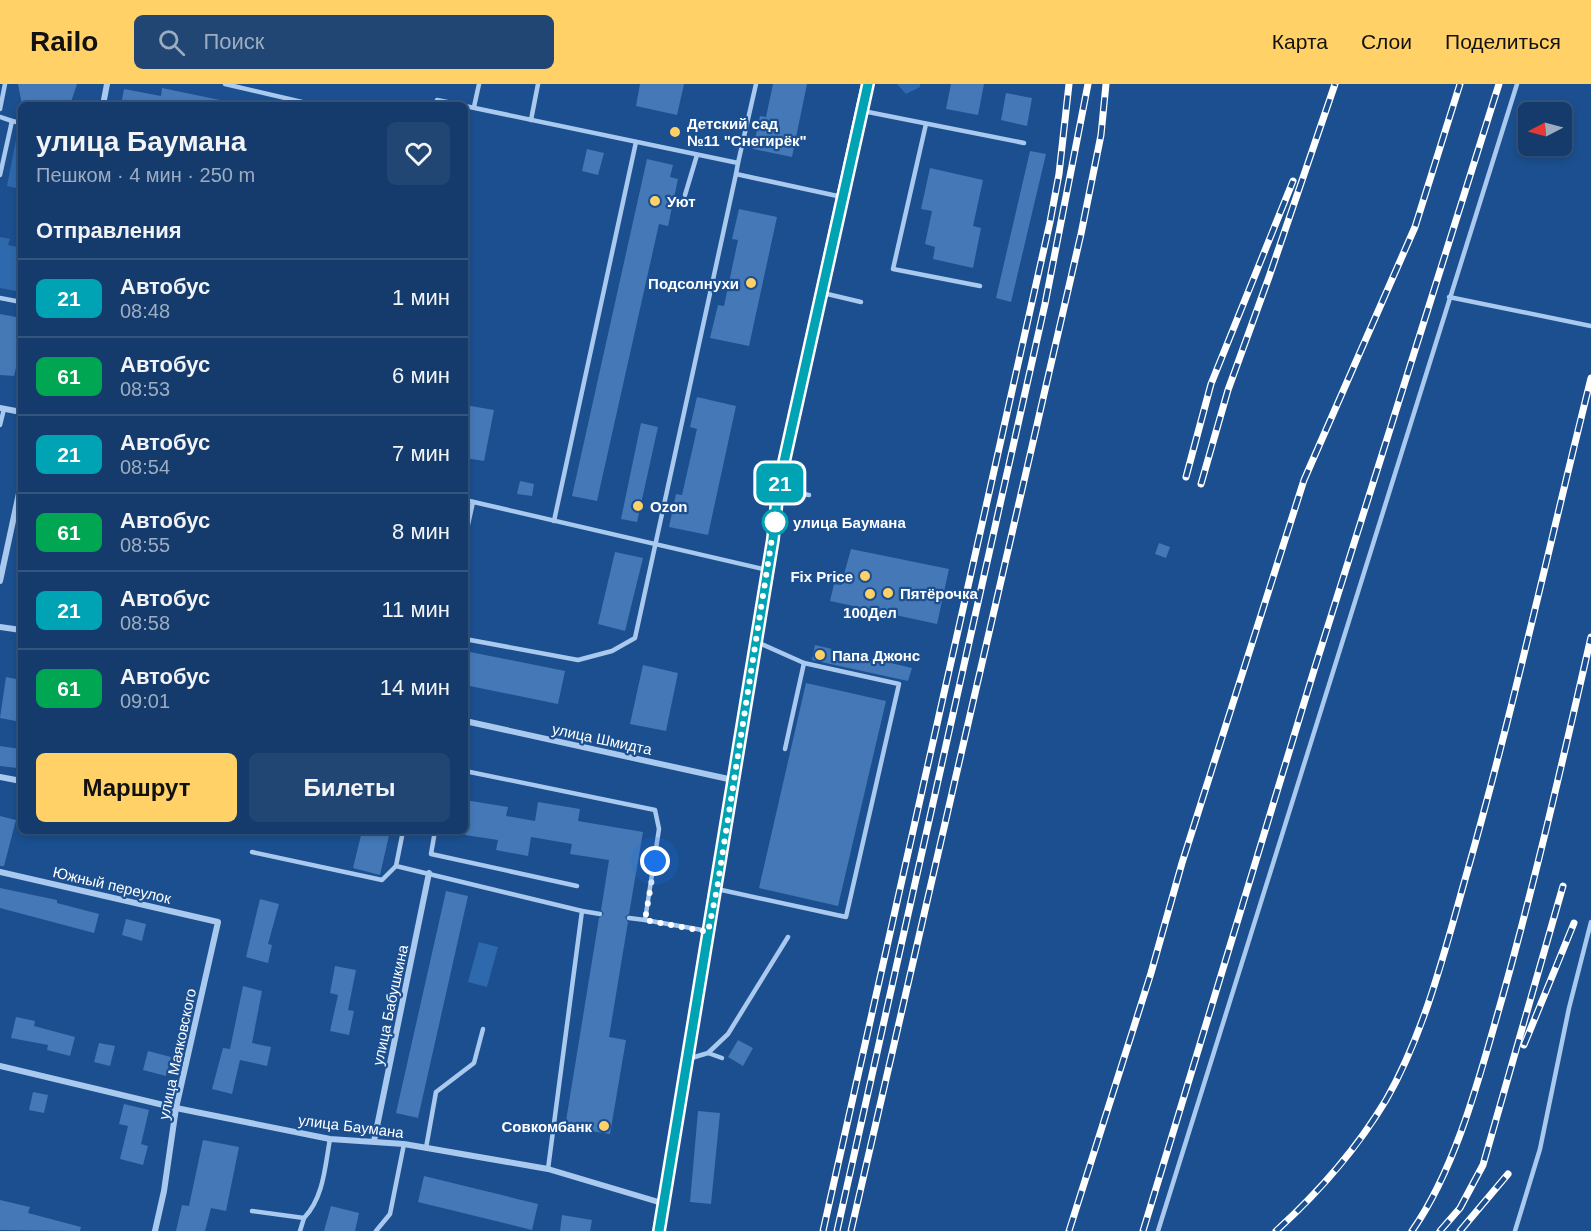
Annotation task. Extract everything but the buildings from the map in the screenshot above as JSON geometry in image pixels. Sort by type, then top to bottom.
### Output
[{"type":"main road","points":[[659,1231],[686,1059],[717,889],[778,489],[867,84]]},
{"type":"street","points":[[104,102],[107,84]]},
{"type":"street","points":[[2,408],[18,411]]},
{"type":"street","points":[[0,581],[18,498]]},
{"type":"street","points":[[0,627],[18,630]]},
{"type":"street","name":"улица Шмидта","points":[[468,722],[733,780]]},
{"type":"street","points":[[0,777],[18,780]]},
{"type":"street","name":"Южный переулок","points":[[0,872],[218,922]]},
{"type":"street","name":"улица Бабушкина","points":[[374,1141],[429,873]]},
{"type":"street","name":"улица Маяковского","points":[[155,1231],[164,1191],[176,1108],[218,922]]},
{"type":"street","name":"улица Баумана","points":[[0,1066],[176,1108],[330,1139],[404,1144],[548,1169],[662,1203]]},
{"type":"lane","points":[[0,109],[5,84]]},
{"type":"lane","points":[[225,84],[303,102]]},
{"type":"lane","points":[[474,107],[479,84]]},
{"type":"lane","points":[[531,120],[538,84]]},
{"type":"lane","points":[[468,640],[578,660],[612,651],[635,638],[756,84]]},
{"type":"lane","points":[[1158,1231],[1517,84]]},
{"type":"lane","points":[[468,106],[738,164]]},
{"type":"lane","points":[[861,111],[1024,143]]},
{"type":"lane","points":[[0,117],[18,122]]},
{"type":"lane","points":[[0,175],[12,121]]},
{"type":"lane","points":[[926,124],[893,269],[980,286]]},
{"type":"lane","points":[[554,521],[636,142]]},
{"type":"lane","points":[[685,195],[697,155]]},
{"type":"lane","points":[[736,174],[843,198]]},
{"type":"lane","points":[[820,293],[861,303]]},
{"type":"lane","points":[[1449,297],[1591,326]]},
{"type":"lane","points":[[0,298],[18,301]]},
{"type":"lane","points":[[0,425],[2,408]]},
{"type":"lane","points":[[778,489],[809,495]]},
{"type":"lane","points":[[468,501],[767,570]]},
{"type":"lane","points":[[468,524],[473,502]]},
{"type":"lane","points":[[717,889],[846,917],[898,684],[804,663],[756,642]]},
{"type":"lane","points":[[785,749],[804,663]]},
{"type":"lane","points":[[468,772],[655,810],[659,829],[645,920]]},
{"type":"lane","points":[[252,852],[382,880],[396,866],[402,834]]},
{"type":"lane","points":[[434,834],[430,854],[577,886]]},
{"type":"lane","points":[[396,866],[600,914]]},
{"type":"lane","points":[[548,1169],[582,911]]},
{"type":"lane","points":[[629,918],[708,932]]},
{"type":"lane","points":[[1515,1231],[1540,1149],[1569,1008],[1591,921]]},
{"type":"lane","points":[[686,1059],[708,1053],[728,1034],[788,937]]},
{"type":"lane","points":[[426,1148],[436,1092],[474,1063],[483,1029]]},
{"type":"lane","points":[[708,1053],[722,1058]]},
{"type":"lane","points":[[300,1231],[304,1218],[315,1207],[330,1139]]},
{"type":"lane","points":[[376,1231],[390,1214],[404,1144]]},
{"type":"lane","points":[[252,1211],[304,1218]]},
{"type":"shaded area","points":[[897,84],[920,84],[920,87],[906,94]]},
{"type":"shaded area","points":[[18,129],[18,188],[7,186]]},
{"type":"shaded area","points":[[0,237],[18,240],[10,239],[8,245],[18,247],[16,281],[18,281],[18,291],[0,288]]},
{"type":"shaded area","points":[[479,942],[498,947],[487,987],[468,982]]},
{"type":"railway","points":[[823,1231],[1050,222],[1059,174],[1069,84]]},
{"type":"railway","points":[[837,1231],[1045,304],[1088,84]]},
{"type":"railway","points":[[851,1231],[1081,234],[1101,135],[1106,84]]},
{"type":"railway","points":[[1201,484],[1228,390],[1335,84]]},
{"type":"railway","points":[[1069,1231],[1151,973],[1182,863],[1304,480],[1415,227],[1460,84]]},
{"type":"railway","points":[[1143,1231],[1315,667],[1499,84]]},
{"type":"railway","points":[[1186,477],[1211,384],[1293,181]]},
{"type":"railway","points":[[1276,1231],[1336,1170],[1362,1136],[1386,1100],[1400,1073],[1424,1016],[1452,928],[1501,747],[1591,378]]},
{"type":"railway","points":[[1412,1231],[1427,1207],[1452,1155],[1481,1071],[1535,875],[1591,637]]},
{"type":"railway","points":[[1440,1231],[1460,1208],[1483,1165],[1563,886]]},
{"type":"railway","points":[[1524,1045],[1574,923]]},
{"type":"railway","points":[[1460,1231],[1508,1174]]},
{"type":"bus line","name":"21","points":[[659,1231],[682,1080],[717,889],[773,539],[778,489],[868,84]]},
{"type":"place","name":"Детский сад №11 \"Снегирёк\"","points":[[675,132]]},
{"type":"place","name":"Уют","points":[[655,201]]},
{"type":"place","name":"Подсолнухи","points":[[751,283]]},
{"type":"place","name":"Ozon","points":[[638,506]]},
{"type":"place","name":"улица Баумана","points":[[775,522]]},
{"type":"place","name":"Fix Price","points":[[865,576]]},
{"type":"place","name":"Пятёрочка","points":[[888,593]]},
{"type":"place","name":"100Дел","points":[[870,594]]},
{"type":"place","name":"Папа Джонс","points":[[820,655]]},
{"type":"place","name":"Совкомбанк","points":[[604,1126]]},
{"type":"route","points":[[655,861],[645,920],[708,932],[717,889],[775,519],[775,522]]}]
